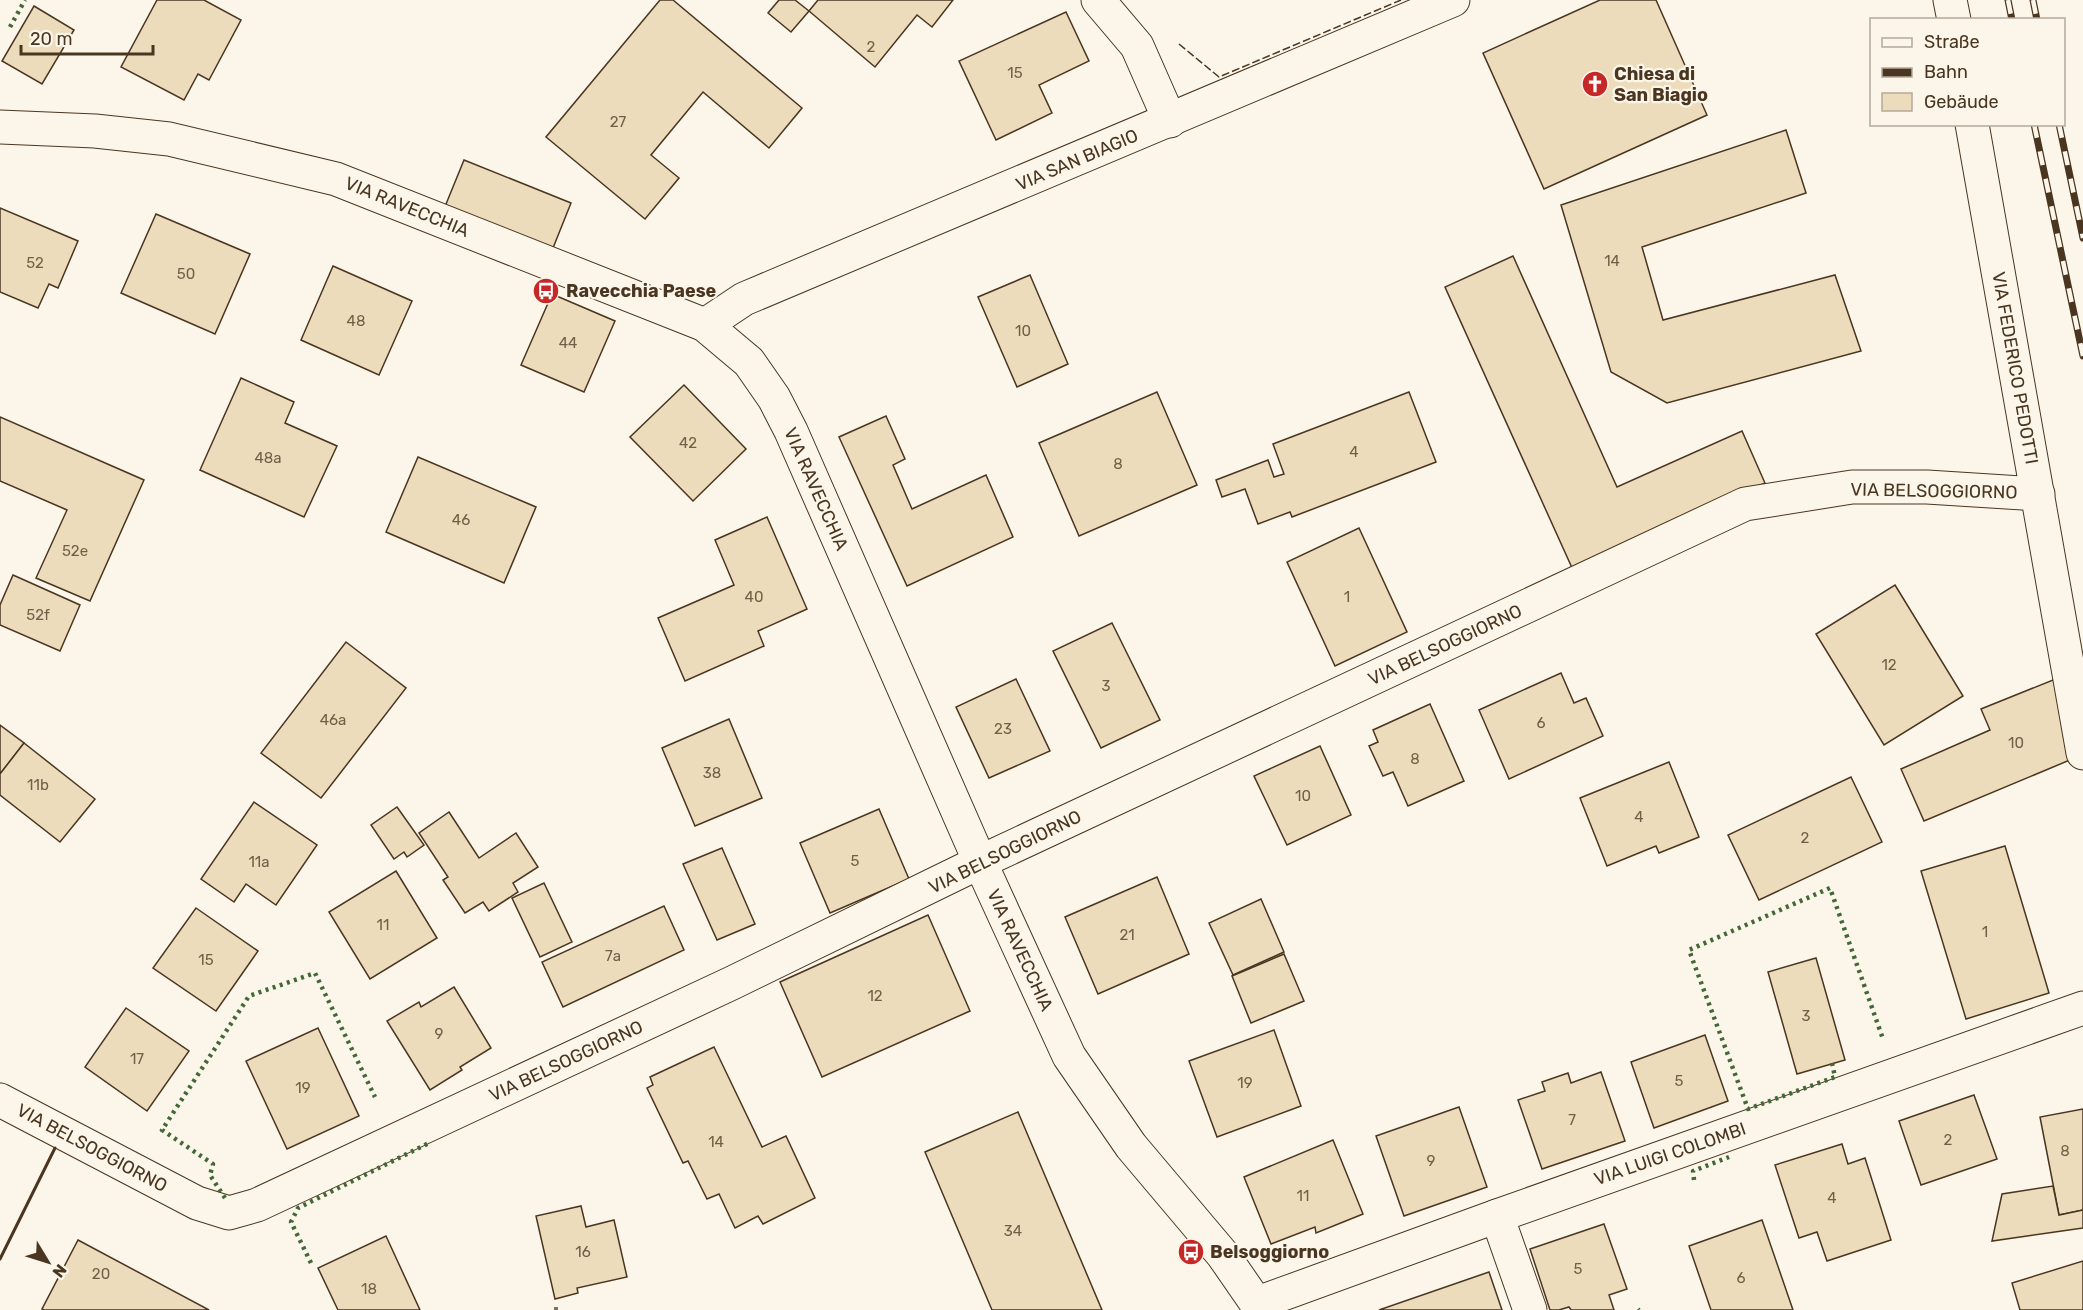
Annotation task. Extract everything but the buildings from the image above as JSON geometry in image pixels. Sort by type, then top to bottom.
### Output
[{"type":"street","points":[[1098,0],[1137,46],[1170,121]]},
{"type":"street","name":"VIA SAN BIAGIO","points":[[705,325],[744,299],[1453,0]]},
{"type":"street","points":[[1950,0],[1954,18]]},
{"type":"street","name":"VIA FEDERICO PEDOTTI","points":[[1972,126],[2083,753]]},
{"type":"street","name":"VIA RAVECCHIA","points":[[0,127],[95,131],[170,139],[336,179],[705,325],[749,362],[774,398],[791,431],[980,862],[1069,1056],[1131,1146],[1223,1255],[1259,1306]]},
{"type":"street","name":"VIA BELSOGGIORNO","points":[[0,1100],[197,1203],[229,1212],[267,1200],[742,978],[980,862],[1745,504],[1852,487],[1927,488],[2038,494]]},
{"type":"street","name":"VIA LUIGI COLOMBI","points":[[1259,1306],[1497,1216],[2083,1008]]},
{"type":"street","points":[[1497,1216],[1530,1310]]},
{"type":"railway","points":[[2008,0],[2012,18]]},
{"type":"railway","points":[[2033,0],[2037,18]]},
{"type":"railway","points":[[2034,126],[2083,356]]},
{"type":"railway","points":[[2059,126],[2083,238]]},
{"type":"hedge","points":[[10,27],[25,0]]},
{"type":"hedge","points":[[1832,1063],[1835,1077],[1748,1109],[1689,950],[1830,888],[1883,1039]]},
{"type":"hedge","points":[[225,1198],[210,1175],[213,1164],[162,1130],[249,996],[315,973],[375,1097]]},
{"type":"hedge","points":[[311,1263],[291,1222],[298,1208],[431,1142]]},
{"type":"hedge","points":[[1694,1180],[1693,1171],[1729,1157]]},
{"type":"fence","points":[[1179,44],[1219,77],[1401,0]]},
{"type":"wall","points":[[0,1259],[55,1148]]},
{"type":"place","name":"Chiesa di San Biagio","points":[[1595,84]]},
{"type":"place","name":"Ravecchia Paese","points":[[546,291]]},
{"type":"place","name":"Belsoggiorno","points":[[1191,1252]]}]
